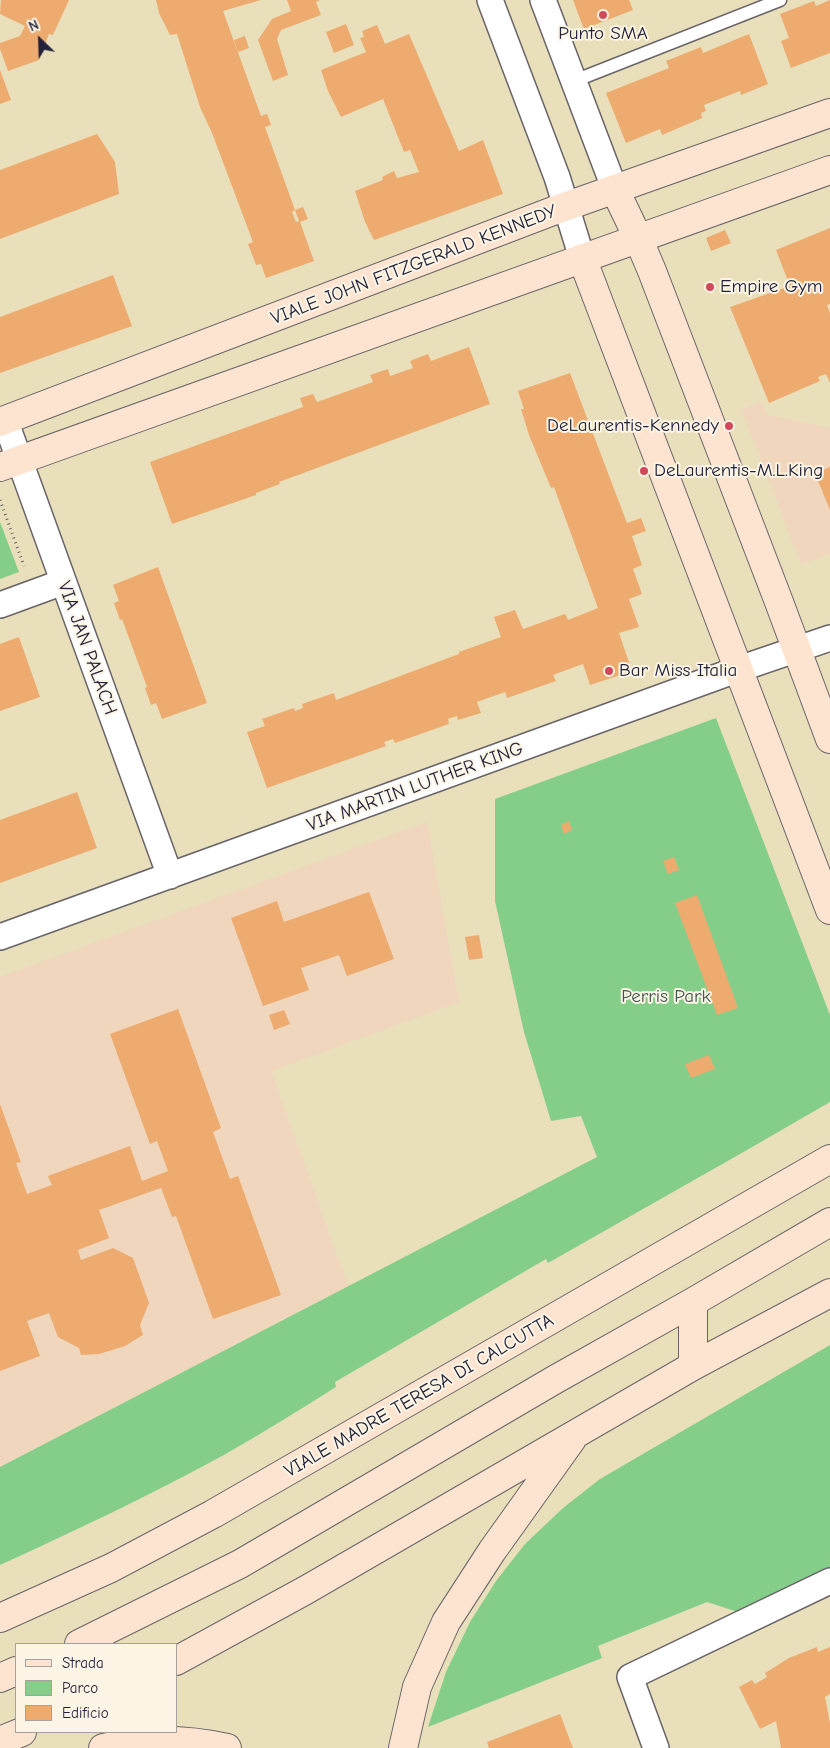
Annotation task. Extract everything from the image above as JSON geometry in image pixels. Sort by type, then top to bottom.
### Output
[{"type":"main road","name":"VIALE JOHN FITZGERALD KENNEDY","points":[[3,421],[566,207],[830,113]]},
{"type":"main road","points":[[10,463],[830,170]]},
{"type":"main road","points":[[614,190],[638,238],[830,739]]},
{"type":"main road","points":[[582,258],[830,910]]},
{"type":"main road","name":"VIALE MADRE TERESA DI CALCUTTA","points":[[0,1618],[111,1568],[213,1514],[830,1159]]},
{"type":"main road","points":[[81,1643],[240,1564],[830,1222]]},
{"type":"main road","points":[[178,1660],[306,1590],[693,1366],[830,1293]]},
{"type":"main road","points":[[693,1302],[693,1366]]},
{"type":"main road","points":[[403,1748],[417,1687],[446,1622],[492,1551],[577,1432]]},
{"type":"main road","points":[[0,1678],[15,1671]]},
{"type":"main road","points":[[0,1742],[20,1733]]},
{"type":"main road","points":[[103,1748],[125,1743],[174,1740],[227,1748]]},
{"type":"street","points":[[490,0],[566,207],[582,258]]},
{"type":"street","points":[[543,0],[614,190]]},
{"type":"street","name":"VIA JAN PALACH","points":[[3,421],[10,463],[64,582],[170,876]]},
{"type":"street","points":[[0,605],[64,582]]},
{"type":"street","name":"VIA MARTIN LUTHER KING","points":[[0,937],[739,669],[830,638]]},
{"type":"street","points":[[656,1748],[630,1677],[830,1581]]},
{"type":"lane","points":[[574,81],[780,0]]},
{"type":"path","points":[[0,500],[25,568]]},
{"type":"shaded area","points":[[761,401],[767,415],[830,428],[830,554],[801,564],[742,410]]},
{"type":"shaded area","points":[[427,822],[459,1002],[271,1071],[348,1286],[0,1467],[0,977]]},
{"type":"green space","points":[[0,522],[19,572],[0,579]]},
{"type":"green space","name":"Perris Park","points":[[716,718],[830,1015],[830,1102],[548,1263],[546,1259],[335,1382],[336,1387],[222,1456],[167,1485],[0,1565],[0,1467],[597,1157],[581,1116],[551,1121],[524,1032],[495,901],[495,799]]},
{"type":"green space","points":[[830,1345],[830,1571],[744,1614],[707,1602],[598,1646],[602,1658],[428,1727],[446,1672],[470,1622],[496,1581],[525,1544],[563,1508],[600,1479]]},
{"type":"building","points":[[1,0],[69,0],[53,35],[49,34],[39,60],[8,71],[0,49],[0,43],[20,36],[25,26],[0,14]]},
{"type":"building","points":[[156,0],[261,0],[223,11],[261,116],[267,114],[270,122],[271,125],[265,127],[295,210],[303,207],[308,219],[300,222],[314,261],[266,278],[261,264],[256,265],[248,244],[253,242],[212,133],[200,107],[177,34],[170,35],[159,13]],"holes":[[[295,210],[299,221],[296,222],[292,212]]]},
{"type":"building","points":[[287,0],[320,0],[316,2],[321,15],[281,30],[277,39],[288,75],[273,81],[258,40],[272,19],[291,11]]},
{"type":"building","points":[[573,0],[629,0],[633,10],[584,29]]},
{"type":"building","points":[[830,0],[830,53],[791,68],[781,41],[789,38],[780,14],[814,1],[816,6]]},
{"type":"building","points":[[346,24],[354,45],[334,53],[326,32]]},
{"type":"building","points":[[377,25],[385,44],[409,34],[459,151],[483,140],[503,194],[374,240],[365,222],[355,191],[383,180],[382,177],[394,171],[397,178],[419,172],[410,150],[404,152],[383,99],[341,117],[328,91],[321,70],[366,52],[360,38],[364,37],[362,31]]},
{"type":"building","points":[[749,34],[768,84],[741,95],[740,91],[704,105],[706,111],[701,113],[702,118],[662,135],[660,129],[626,143],[606,93],[669,68],[666,61],[701,47],[703,53]]},
{"type":"building","points":[[245,36],[249,48],[238,52],[234,40]]},
{"type":"building","points":[[0,70],[11,100],[0,104]]},
{"type":"building","points":[[97,134],[115,162],[119,194],[0,239],[0,170]]},
{"type":"building","points":[[830,228],[830,304],[827,305],[830,313],[830,383],[826,374],[818,377],[820,381],[769,403],[730,307],[790,286],[776,250]]},
{"type":"building","points":[[725,230],[731,243],[711,251],[706,238]]},
{"type":"building","points":[[113,275],[132,326],[0,373],[0,317]]},
{"type":"building","points":[[469,347],[490,404],[279,482],[280,484],[256,493],[256,495],[172,524],[150,462],[303,407],[300,398],[313,394],[317,402],[373,382],[370,375],[388,369],[390,376],[413,368],[410,361],[428,354],[431,361]]},
{"type":"building","points":[[570,373],[627,523],[641,518],[646,531],[632,536],[642,565],[633,569],[642,594],[629,599],[639,627],[619,633],[632,671],[590,685],[583,664],[553,675],[556,681],[507,698],[505,692],[477,702],[481,713],[458,720],[457,716],[448,719],[449,724],[395,743],[393,739],[384,742],[386,746],[267,788],[247,732],[265,726],[262,719],[294,708],[295,711],[303,708],[302,704],[334,693],[336,700],[501,637],[494,617],[515,610],[523,629],[565,614],[568,620],[598,608],[554,487],[551,488],[529,435],[518,391]]},
{"type":"building","points":[[830,467],[830,510],[816,476],[818,476],[817,473]]},
{"type":"building","points":[[158,567],[207,703],[162,719],[156,703],[151,705],[145,688],[147,687],[122,619],[120,620],[114,603],[119,601],[113,585]]},
{"type":"building","points":[[19,637],[40,697],[0,711],[0,644]]},
{"type":"building","points":[[77,792],[97,848],[0,883],[0,820]]},
{"type":"building","points":[[569,821],[572,830],[564,834],[561,825]]},
{"type":"building","points":[[674,857],[679,870],[668,874],[663,861]]},
{"type":"building","points":[[369,892],[394,959],[347,976],[339,955],[301,968],[309,990],[263,1006],[231,918],[277,901],[284,922]]},
{"type":"building","points":[[697,895],[738,1008],[717,1015],[675,903]]},
{"type":"building","points":[[479,935],[483,958],[469,960],[465,937]]},
{"type":"building","points":[[178,1009],[221,1128],[213,1132],[230,1179],[238,1176],[281,1295],[213,1319],[176,1216],[172,1217],[161,1188],[99,1210],[109,1238],[78,1250],[81,1260],[113,1248],[133,1258],[149,1303],[140,1325],[143,1335],[125,1346],[99,1354],[81,1355],[79,1348],[58,1337],[49,1313],[27,1321],[40,1356],[0,1371],[0,1104],[21,1162],[16,1163],[27,1194],[52,1185],[48,1176],[130,1146],[142,1181],[168,1171],[157,1141],[150,1144],[110,1034]]},
{"type":"building","points":[[284,1010],[290,1024],[274,1030],[269,1015]]},
{"type":"building","points":[[709,1055],[715,1069],[691,1078],[685,1064]]},
{"type":"building","points":[[817,1647],[818,1652],[830,1647],[830,1694],[825,1697],[830,1723],[830,1748],[781,1748],[776,1721],[760,1729],[739,1687],[752,1680],[755,1684],[767,1677],[765,1673],[789,1658]]},
{"type":"building","points":[[560,1714],[573,1748],[489,1748],[487,1742]]},
{"type":"place","name":"Punto SMA","points":[[603,15]]},
{"type":"place","name":"Empire Gym","points":[[710,287]]},
{"type":"place","name":"DeLaurentis-Kennedy","points":[[729,426]]},
{"type":"place","name":"DeLaurentis-M.L.King","points":[[644,471]]},
{"type":"place","name":"Bar Miss Italia","points":[[609,671]]}]
